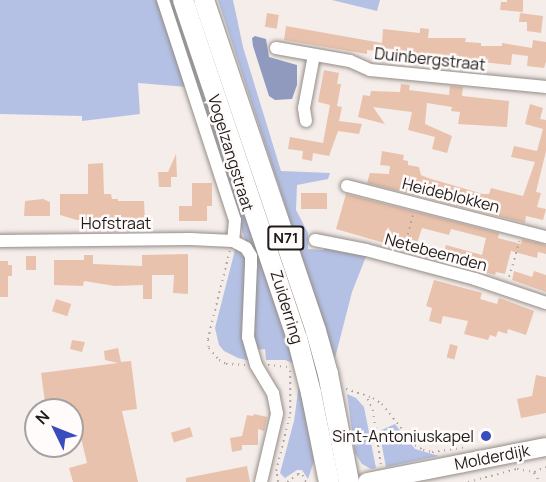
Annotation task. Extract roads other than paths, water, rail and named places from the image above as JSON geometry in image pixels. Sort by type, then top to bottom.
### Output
[{"type":"highway","name":"Zuiderring","points":[[183,0],[297,338],[312,393],[329,482]]},
{"type":"highway","name":"Zuiderring","points":[[204,0],[316,331],[328,374],[349,482]]},
{"type":"main road","name":"Molderdijk","points":[[367,482],[385,475],[546,447]]},
{"type":"street","name":"Vogelzangstraat","points":[[163,0],[235,220],[232,241]]},
{"type":"street","name":"Duinbergstraat","points":[[276,48],[350,61],[370,70],[546,87]]},
{"type":"street","points":[[306,121],[304,108],[314,55]]},
{"type":"street","name":"Heideblokken","points":[[347,186],[546,237]]},
{"type":"street","name":"Netebeemden","points":[[315,240],[400,259],[546,303]]},
{"type":"street","name":"Hofstraat","points":[[0,241],[232,241]]},
{"type":"street","points":[[232,241],[240,243],[250,256],[248,337],[256,365],[273,393],[278,414],[261,482]]},
{"type":"place","name":"Sint-Antoniuskapel","points":[[486,436]]}]
